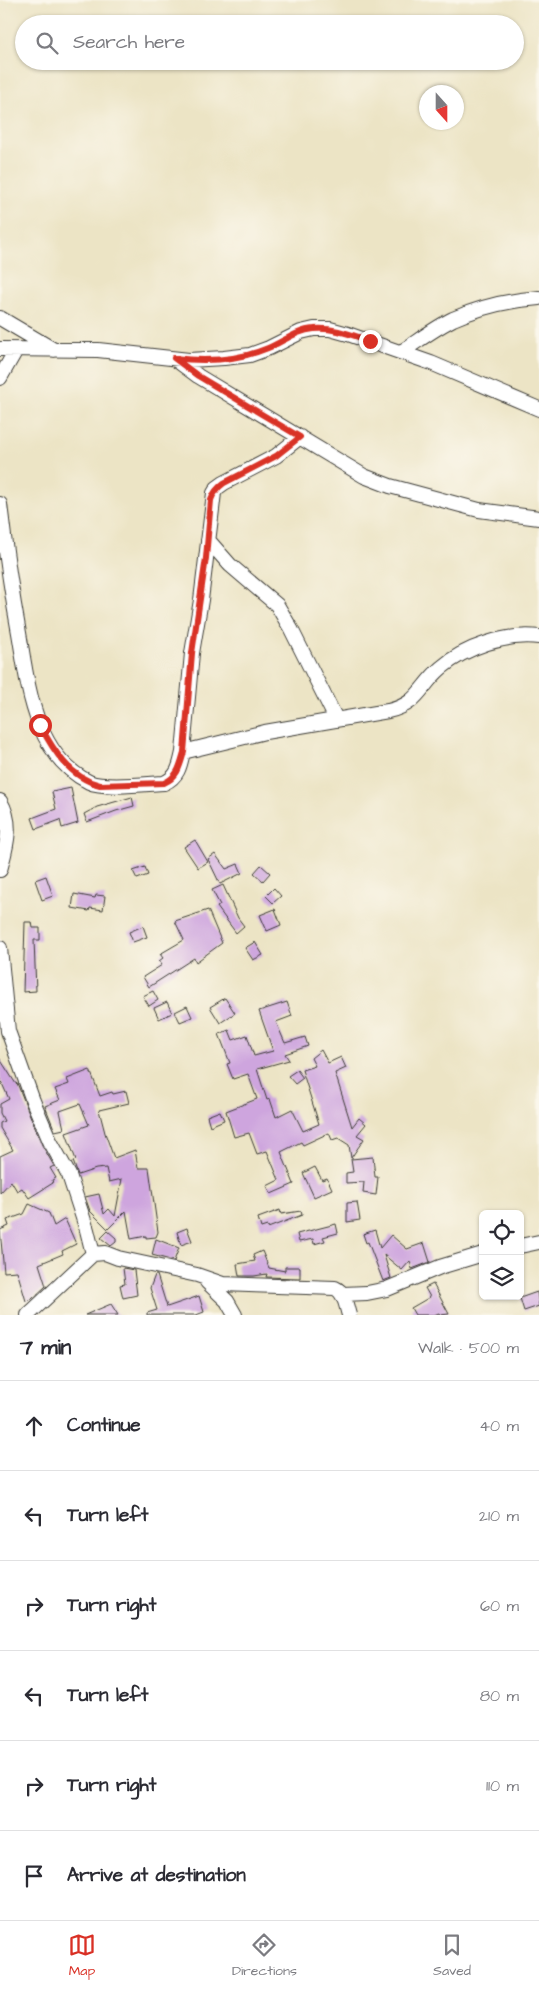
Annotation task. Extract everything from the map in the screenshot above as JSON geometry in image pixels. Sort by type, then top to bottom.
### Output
[{"type":"street","points":[[401,352],[452,319],[473,311],[522,299],[539,298]]},
{"type":"street","points":[[0,318],[54,350]]},
{"type":"street","points":[[0,349],[118,351],[189,360],[239,357],[269,348],[301,332],[314,329],[330,329],[431,363],[539,409]]},
{"type":"street","points":[[0,378],[16,350]]},
{"type":"street","points":[[174,358],[198,376],[364,476],[390,486],[479,510],[539,518]]},
{"type":"street","points":[[0,504],[9,578],[28,690],[40,725],[51,747],[65,764],[90,783],[100,785],[164,783],[172,780],[180,768],[184,752],[192,653],[208,540],[211,500],[217,488],[276,456],[300,437]]},
{"type":"street","points":[[208,540],[230,565],[277,606],[291,629],[336,719]]},
{"type":"street","points":[[184,752],[265,732],[405,706],[414,700],[441,668],[476,648],[510,637],[539,637]]},
{"type":"street","points":[[0,801],[4,807],[8,825],[8,834],[0,870]]},
{"type":"street","points":[[0,948],[8,1031],[36,1109],[50,1141],[69,1175],[93,1254]]},
{"type":"street","points":[[524,1245],[539,1242]]},
{"type":"street","points":[[28,1315],[93,1254],[105,1252],[118,1258],[197,1276],[223,1284],[335,1288],[342,1294],[349,1315]]},
{"type":"street","points":[[342,1294],[367,1293],[387,1289],[440,1267],[480,1255]]},
{"type":"street","points":[[197,1276],[217,1290],[227,1300],[235,1315]]},
{"type":"building","points":[[71,788],[78,823],[62,828],[60,820],[36,829],[32,818],[56,809],[52,792]]},
{"type":"building","points":[[132,797],[134,806],[87,822],[84,814],[97,807]]},
{"type":"building","points":[[195,840],[208,862],[198,868],[184,847]]},
{"type":"building","points":[[215,854],[226,869],[238,864],[242,873],[220,884],[208,859]]},
{"type":"building","points":[[261,865],[270,873],[263,881],[254,873]]},
{"type":"building","points":[[145,867],[148,875],[137,879],[133,871]]},
{"type":"building","points":[[46,876],[53,896],[42,900],[35,880]]},
{"type":"building","points":[[223,885],[238,918],[244,926],[236,933],[217,907],[220,905],[212,890]]},
{"type":"building","points":[[274,888],[281,896],[273,903],[266,896]]},
{"type":"building","points":[[74,894],[95,898],[96,895],[105,896],[103,910],[90,908],[89,911],[72,908]]},
{"type":"building","points":[[275,909],[281,925],[267,931],[260,915]]},
{"type":"building","points":[[208,910],[222,943],[196,962],[194,958],[149,987],[143,977],[162,965],[159,961],[163,958],[160,954],[184,940],[175,921]]},
{"type":"building","points":[[25,922],[32,922],[33,928],[40,928],[40,940],[34,940],[36,991],[23,992]]},
{"type":"building","points":[[143,926],[147,937],[133,942],[129,932]]},
{"type":"building","points":[[255,942],[263,955],[253,960],[245,948]]},
{"type":"building","points":[[153,991],[158,1000],[149,1006],[143,996]]},
{"type":"building","points":[[225,998],[235,1013],[220,1023],[210,1007]]},
{"type":"building","points":[[167,1002],[172,1013],[159,1019],[154,1008]]},
{"type":"building","points":[[287,1002],[292,1016],[276,1022],[285,1043],[305,1037],[308,1046],[285,1054],[289,1060],[257,1069],[267,1100],[270,1099],[276,1117],[292,1109],[303,1131],[319,1124],[302,1070],[315,1066],[311,1058],[321,1050],[328,1063],[341,1057],[346,1068],[335,1073],[352,1127],[359,1118],[366,1124],[357,1135],[364,1139],[351,1158],[349,1145],[338,1138],[332,1140],[329,1133],[303,1145],[301,1142],[281,1152],[294,1184],[271,1194],[267,1186],[279,1180],[267,1151],[257,1154],[249,1133],[234,1137],[226,1111],[257,1099],[248,1074],[233,1079],[227,1064],[230,1063],[219,1034],[229,1030],[233,1040],[247,1035],[254,1056],[273,1051],[259,1011]]},
{"type":"building","points":[[187,1006],[192,1017],[180,1022],[175,1012]]},
{"type":"building","points":[[0,1059],[17,1083],[42,1145],[54,1166],[50,1168],[56,1178],[52,1180],[53,1183],[29,1198],[22,1188],[17,1191],[11,1181],[0,1193],[0,1156],[13,1150],[0,1128],[0,1123],[4,1121],[0,1113],[0,1104],[9,1099],[0,1079]]},
{"type":"building","points":[[90,1070],[100,1096],[112,1092],[113,1094],[126,1091],[129,1103],[99,1110],[114,1158],[135,1150],[138,1168],[149,1168],[158,1232],[156,1237],[146,1238],[146,1236],[131,1239],[126,1211],[108,1229],[90,1211],[85,1197],[99,1194],[104,1214],[109,1209],[115,1216],[122,1179],[109,1182],[106,1168],[78,1175],[73,1161],[76,1160],[66,1133],[89,1125],[80,1104],[60,1111],[64,1129],[55,1131],[45,1106],[60,1100],[55,1089],[69,1084],[67,1079]]},
{"type":"building","points":[[297,1070],[303,1078],[295,1084],[288,1076]]},
{"type":"building","points":[[220,1111],[224,1120],[210,1126],[207,1116]]},
{"type":"building","points":[[373,1157],[375,1177],[378,1177],[376,1195],[363,1193],[364,1182],[346,1183],[346,1173],[353,1172],[351,1159]]},
{"type":"building","points":[[315,1167],[322,1180],[327,1178],[332,1189],[314,1197],[303,1173]]},
{"type":"building","points":[[357,1202],[360,1220],[347,1222],[347,1203]]},
{"type":"building","points":[[29,1204],[49,1213],[54,1226],[65,1219],[76,1244],[62,1251],[63,1254],[39,1264],[46,1286],[32,1299],[26,1301],[17,1271],[4,1272],[0,1230],[9,1226],[7,1220],[24,1214]]},
{"type":"building","points":[[280,1210],[281,1214],[301,1211],[302,1215],[268,1228],[267,1226],[261,1228],[258,1218]]},
{"type":"building","points":[[336,1224],[338,1233],[323,1237],[325,1241],[314,1244],[313,1239],[299,1242],[297,1234]]},
{"type":"building","points":[[187,1228],[192,1241],[181,1245],[177,1232]]},
{"type":"building","points":[[375,1230],[380,1248],[391,1235],[407,1249],[424,1243],[430,1262],[412,1269],[410,1261],[402,1270],[384,1255],[391,1278],[383,1281],[363,1234]]},
{"type":"building","points":[[108,1231],[116,1238],[116,1242],[111,1246],[101,1238]]},
{"type":"building","points":[[156,1239],[179,1248],[174,1261],[152,1255]]},
{"type":"building","points":[[262,1251],[269,1268],[285,1271],[285,1267],[300,1267],[300,1278],[266,1277],[267,1274],[239,1276],[237,1264],[255,1261],[253,1255]]},
{"type":"building","points":[[123,1268],[134,1270],[137,1295],[123,1298],[120,1285],[125,1284]]},
{"type":"building","points":[[155,1275],[157,1275],[167,1307],[199,1296],[204,1312],[196,1315],[147,1315],[147,1313],[157,1310],[150,1288]]},
{"type":"building","points":[[433,1284],[449,1314],[415,1315],[411,1308],[430,1297],[425,1288]]},
{"type":"building","points":[[537,1292],[539,1306],[524,1311],[521,1300],[524,1300],[524,1297]]},
{"type":"building","points":[[111,1304],[118,1315],[85,1315]]},
{"type":"route","points":[[40,725],[51,747],[65,764],[90,783],[100,785],[164,783],[172,780],[180,768],[184,752],[188,690],[201,600],[211,500],[217,488],[224,483],[276,456],[300,437],[198,376],[174,358],[189,360],[250,355],[301,332],[314,329],[330,329],[370,341]]}]
